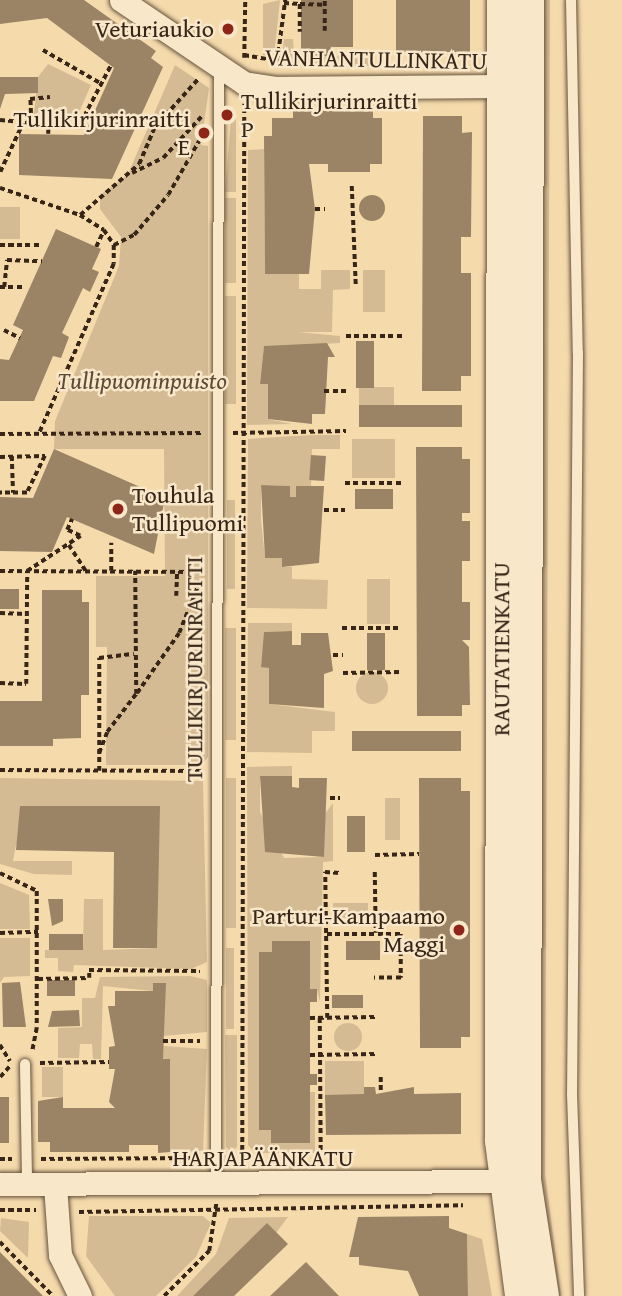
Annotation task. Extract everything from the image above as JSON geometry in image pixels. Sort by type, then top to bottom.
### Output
[{"type":"main road","name":"RAUTATIENKATU","points":[[503,0],[516,86]]},
{"type":"main road","name":"RAUTATIENKATU","points":[[521,1296],[514,1181],[516,86],[528,0]]},
{"type":"main road","name":"RAUTATIENKATU","points":[[514,1181],[543,1296]]},
{"type":"street","name":"VANHANTULLINKATU","points":[[121,0],[218,68],[277,88],[516,86]]},
{"type":"street","name":"HARJAPÄÄNKATU","points":[[0,1184],[514,1181]]},
{"type":"street","points":[[55,1185],[60,1255],[79,1296]]},
{"type":"lane","points":[[571,0],[578,353],[572,1094],[579,1296]]},
{"type":"lane","name":"TULLIKIRJURINRAITTI","points":[[216,1184],[212,571],[216,433],[218,68]]},
{"type":"lane","points":[[26,1064],[27,1184]]},
{"type":"path","points":[[130,174],[154,128],[218,68],[244,65],[245,0]]},
{"type":"path","points":[[244,55],[277,61],[285,2],[325,3],[325,31]]},
{"type":"path","points":[[300,4],[300,32]]},
{"type":"path","points":[[43,50],[102,83]]},
{"type":"path","points":[[80,124],[111,65]]},
{"type":"path","points":[[31,122],[30,99],[50,97]]},
{"type":"path","name":"TULLIKIRJURINRAITTI","points":[[242,1159],[241,432],[244,100]]},
{"type":"path","points":[[80,215],[130,174],[163,158],[219,104]]},
{"type":"path","points":[[0,120],[80,124],[87,128]]},
{"type":"path","points":[[0,172],[23,122]]},
{"type":"path","points":[[48,122],[48,134]]},
{"type":"path","points":[[114,245],[134,235],[168,195],[204,133],[219,133]]},
{"type":"path","points":[[352,186],[356,287]]},
{"type":"path","points":[[0,188],[80,215],[104,230],[114,245],[114,264],[40,433]]},
{"type":"path","points":[[315,209],[325,209]]},
{"type":"path","points":[[96,247],[104,230]]},
{"type":"path","points":[[0,245],[41,245]]},
{"type":"path","points":[[23,287],[2,287],[7,260],[42,261]]},
{"type":"path","points":[[4,330],[20,338]]},
{"type":"path","points":[[346,336],[403,336]]},
{"type":"path","points":[[324,391],[346,391]]},
{"type":"path","points":[[0,434],[346,431]]},
{"type":"path","points":[[12,456],[13,493]]},
{"type":"path","points":[[0,457],[45,456],[27,493],[0,493]]},
{"type":"path","points":[[35,477],[41,479]]},
{"type":"path","points":[[345,483],[404,483]]},
{"type":"path","points":[[324,510],[345,510]]},
{"type":"path","points":[[27,571],[80,536],[67,530],[72,519]]},
{"type":"path","points":[[111,543],[111,571]]},
{"type":"path","points":[[69,545],[86,571]]},
{"type":"path","points":[[0,571],[212,571]]},
{"type":"path","points":[[0,683],[26,684],[27,571]]},
{"type":"path","points":[[135,571],[136,694]]},
{"type":"path","points":[[176,596],[177,571]]},
{"type":"path","points":[[99,753],[107,732],[179,633],[192,592],[212,571]]},
{"type":"path","points":[[0,613],[27,614]]},
{"type":"path","points":[[342,628],[401,628]]},
{"type":"path","points":[[99,771],[99,658],[134,654]]},
{"type":"path","points":[[333,655],[343,655]]},
{"type":"path","points":[[343,673],[400,672]]},
{"type":"path","points":[[0,770],[214,771]]},
{"type":"path","points":[[330,798],[340,798]]},
{"type":"path","points":[[375,855],[419,854]]},
{"type":"path","points":[[375,872],[376,934]]},
{"type":"path","points":[[0,873],[37,891],[38,979],[35,1046],[26,1064],[109,1062]]},
{"type":"path","points":[[327,1018],[325,873],[340,873]]},
{"type":"path","points":[[0,933],[38,932]]},
{"type":"path","points":[[326,934],[401,934],[401,978],[374,978]]},
{"type":"path","points":[[38,979],[89,978],[89,970],[216,971]]},
{"type":"path","points":[[310,1018],[375,1017]]},
{"type":"path","points":[[320,1018],[321,1159]]},
{"type":"path","points":[[163,1041],[216,1040]]},
{"type":"path","points":[[310,1055],[376,1054]]},
{"type":"path","points":[[0,1077],[11,1064]]},
{"type":"path","points":[[381,1077],[381,1094]]},
{"type":"path","points":[[0,1159],[217,1158]]},
{"type":"path","points":[[0,1210],[216,1211],[471,1205]]},
{"type":"path","points":[[164,1296],[209,1251],[216,1211]]},
{"type":"path","points":[[0,1242],[53,1296]]},
{"type":"green space","points":[[280,0],[274,56],[263,55],[263,4]]},
{"type":"green space","points":[[535,0],[550,0],[545,1174],[561,1296],[554,1296],[537,1176]]},
{"type":"green space","points":[[284,39],[293,39],[294,56],[374,56],[374,66],[281,66]]},
{"type":"green space","points":[[48,64],[91,85],[76,119],[34,114],[38,77]]},
{"type":"green space","name":"Tullipuominpuisto","points":[[175,65],[209,88],[201,145],[208,146],[208,757],[202,765],[106,765],[107,647],[96,647],[96,576],[165,576],[164,449],[54,449],[55,421],[119,266],[121,237],[100,209],[100,195],[128,174]]},
{"type":"green space","points":[[231,118],[236,118],[236,192],[225,192]]},
{"type":"green space","points":[[264,149],[265,274],[299,274],[299,289],[321,289],[321,270],[350,270],[350,289],[333,290],[332,332],[298,332],[340,336],[340,343],[264,347],[260,383],[268,384],[268,419],[292,424],[247,425],[248,150]]},
{"type":"green space","points":[[225,198],[236,198],[236,283],[225,283]]},
{"type":"green space","points":[[0,207],[20,207],[20,239],[0,239]]},
{"type":"green space","points":[[363,270],[385,270],[385,312],[363,312]]},
{"type":"green space","points":[[225,296],[236,296],[236,404],[225,404]]},
{"type":"green space","points":[[359,387],[394,387],[394,405],[359,405]]},
{"type":"green space","points":[[340,435],[340,449],[312,449],[311,486],[296,486],[296,497],[290,497],[290,486],[261,485],[261,520],[265,558],[282,558],[282,567],[292,567],[292,579],[328,580],[327,609],[247,608],[248,439]]},
{"type":"green space","points":[[352,439],[395,439],[395,478],[352,478]]},
{"type":"green space","points":[[227,500],[235,500],[235,589],[227,589]]},
{"type":"green space","points":[[367,579],[390,579],[390,624],[367,624]]},
{"type":"green space","points":[[248,623],[292,623],[292,631],[265,632],[261,666],[269,668],[269,704],[335,712],[335,731],[312,731],[312,753],[247,752]]},
{"type":"green space","points":[[225,628],[236,628],[236,740],[225,740]]},
{"type":"green space","points":[[372,672],[383,677],[388,688],[383,699],[372,704],[361,699],[356,688],[361,677]]},
{"type":"green space","points":[[292,766],[292,776],[260,777],[260,812],[284,858],[324,857],[324,815],[333,803],[333,861],[323,862],[320,1002],[317,990],[310,989],[272,941],[272,952],[259,953],[259,1129],[271,1130],[271,1143],[310,1143],[310,1092],[315,1092],[315,1153],[255,1153],[248,1145],[247,767]]},
{"type":"green space","points":[[0,778],[203,781],[207,962],[191,969],[74,965],[73,972],[58,971],[58,958],[45,958],[45,950],[83,949],[84,899],[103,899],[103,950],[157,948],[159,806],[16,845],[13,861],[72,861],[72,875],[34,874],[0,864]]},
{"type":"green space","points":[[226,778],[236,778],[236,928],[226,928]]},
{"type":"green space","points":[[385,798],[400,798],[400,840],[385,840]]},
{"type":"green space","points":[[0,883],[29,895],[30,929],[0,929]]},
{"type":"green space","points":[[333,903],[368,903],[368,918],[333,918]]},
{"type":"green space","points":[[0,938],[30,938],[30,976],[4,977],[0,983]]},
{"type":"green space","points":[[226,948],[234,948],[234,1029],[226,1029]]},
{"type":"green space","points":[[190,976],[207,980],[207,1032],[163,1036],[165,983],[153,983],[153,991],[103,986],[101,1059],[93,1059],[92,1044],[80,1044],[79,1058],[58,1058],[58,1028],[82,1027],[82,998],[95,998],[100,977]]},
{"type":"green space","points":[[348,1023],[358,1027],[362,1037],[358,1047],[348,1051],[338,1047],[334,1037],[338,1027]]},
{"type":"green space","points":[[225,1035],[237,1035],[237,1147],[231,1152],[226,1147]]},
{"type":"green space","points":[[163,1046],[207,1049],[203,1151],[170,1152],[170,1059],[163,1059]]},
{"type":"green space","points":[[325,1061],[364,1061],[364,1095],[325,1095]]},
{"type":"green space","points":[[42,1067],[63,1067],[63,1097],[42,1097]]},
{"type":"green space","points":[[89,1216],[203,1216],[211,1223],[196,1257],[156,1296],[115,1296],[86,1256]]},
{"type":"green space","points":[[288,1217],[276,1233],[267,1224],[193,1296],[177,1296],[216,1254],[229,1218]]},
{"type":"green space","points":[[1,1218],[29,1222],[28,1258],[0,1231]]},
{"type":"green space","points":[[467,1234],[482,1239],[492,1296],[468,1296]]},
{"type":"building","points":[[0,0],[84,0],[156,51],[151,58],[163,67],[112,179],[19,175],[19,134],[84,135],[114,68],[47,18],[0,24]]},
{"type":"building","points":[[301,0],[353,0],[353,47],[332,47],[332,56],[301,56]]},
{"type":"building","points":[[396,0],[470,0],[470,52],[396,52]]},
{"type":"building","points":[[0,77],[38,77],[38,93],[5,94],[0,109]]},
{"type":"building","points":[[293,111],[373,111],[373,118],[382,118],[382,164],[370,164],[370,172],[328,172],[328,164],[309,164],[315,209],[309,274],[265,274],[264,136],[272,136],[272,118],[293,118]]},
{"type":"building","points":[[423,116],[462,116],[462,133],[472,132],[471,237],[461,237],[461,273],[471,273],[471,376],[461,376],[461,391],[422,391]]},
{"type":"building","points":[[372,195],[381,199],[385,208],[381,217],[372,221],[363,217],[359,208],[363,199]]},
{"type":"building","points":[[56,229],[101,249],[92,269],[99,272],[90,292],[83,288],[62,333],[69,337],[61,358],[53,356],[34,401],[0,401],[0,359],[9,360],[23,330],[13,325]]},
{"type":"building","points":[[356,341],[374,341],[374,388],[356,388]]},
{"type":"building","points":[[327,343],[335,357],[328,357],[325,414],[312,414],[312,424],[268,419],[268,384],[260,384],[264,346]]},
{"type":"building","points":[[359,405],[462,405],[462,427],[359,427]]},
{"type":"building","points":[[416,447],[462,447],[462,459],[470,459],[470,513],[462,513],[462,521],[470,521],[470,561],[462,561],[462,602],[470,602],[470,640],[462,640],[469,647],[470,705],[462,705],[462,716],[417,716]]},
{"type":"building","points":[[54,449],[165,498],[154,554],[67,517],[52,552],[0,551],[0,497],[33,498]]},
{"type":"building","points":[[311,455],[326,456],[324,481],[309,480]]},
{"type":"building","points":[[261,485],[290,486],[290,497],[296,497],[296,486],[324,486],[319,563],[282,567],[282,558],[265,558]]},
{"type":"building","points":[[355,489],[393,489],[393,509],[355,509]]},
{"type":"building","points":[[0,589],[19,589],[19,609],[0,609]]},
{"type":"building","points":[[42,590],[82,590],[82,602],[89,602],[89,695],[81,695],[81,738],[53,739],[53,746],[0,746],[0,701],[42,701]]},
{"type":"building","points":[[292,631],[292,645],[301,645],[301,633],[328,633],[333,671],[324,674],[324,708],[269,704],[269,668],[261,667],[264,632]]},
{"type":"building","points":[[367,633],[385,633],[385,670],[367,670]]},
{"type":"building","points":[[352,731],[461,731],[461,751],[352,751]]},
{"type":"building","points":[[260,776],[292,776],[292,787],[299,788],[299,778],[327,778],[324,857],[265,852]]},
{"type":"building","points":[[419,778],[461,778],[461,791],[470,791],[470,1037],[461,1037],[461,1048],[420,1048]]},
{"type":"building","points":[[20,806],[160,806],[157,948],[113,948],[114,852],[16,850]]},
{"type":"building","points":[[347,816],[365,816],[365,852],[347,852]]},
{"type":"building","points":[[48,899],[63,899],[63,921],[52,926]]},
{"type":"building","points":[[49,934],[83,934],[83,950],[49,950]]},
{"type":"building","points":[[272,941],[310,941],[310,989],[317,989],[317,1002],[310,1002],[310,1074],[317,1074],[317,1085],[310,1085],[310,1143],[271,1143],[271,1130],[259,1130],[259,952],[272,952]]},
{"type":"building","points":[[346,941],[380,941],[380,960],[346,960]]},
{"type":"building","points":[[47,980],[75,980],[75,996],[47,996]]},
{"type":"building","points":[[20,982],[26,1027],[3,1027],[2,983]]},
{"type":"building","points":[[153,983],[166,983],[163,1059],[170,1059],[170,1152],[158,1153],[158,1145],[129,1145],[129,1152],[50,1152],[50,1142],[38,1142],[38,1101],[63,1097],[63,1108],[115,1108],[109,1102],[115,1069],[109,1069],[109,1047],[115,1046],[108,1006],[115,1006],[115,991],[153,991]]},
{"type":"building","points":[[332,995],[363,995],[363,1008],[332,1008]]},
{"type":"building","points":[[79,1010],[80,1026],[48,1027],[52,1011]]},
{"type":"building","points":[[364,1087],[375,1087],[376,1094],[414,1087],[414,1094],[461,1093],[461,1134],[326,1135],[325,1095],[364,1094]]},
{"type":"building","points":[[0,1097],[9,1097],[9,1143],[0,1143]]},
{"type":"building","points":[[449,1216],[449,1228],[467,1234],[468,1296],[419,1296],[408,1271],[359,1265],[359,1257],[349,1257],[358,1217]]},
{"type":"building","points":[[267,1223],[288,1244],[234,1296],[193,1296]]},
{"type":"building","points":[[0,1252],[43,1296],[0,1296]]},
{"type":"building","points":[[306,1262],[339,1296],[270,1296]]},
{"type":"place","name":"Veturiaukio","points":[[228,29]]},
{"type":"place","name":"Tullikirjurinraitti P","points":[[227,115]]},
{"type":"place","name":"Tullikirjurinraitti E","points":[[204,133]]},
{"type":"place","name":"Touhula Tullipuomi","points":[[118,509]]},
{"type":"place","name":"Parturi-Kampaamo Maggi","points":[[459,930]]}]
